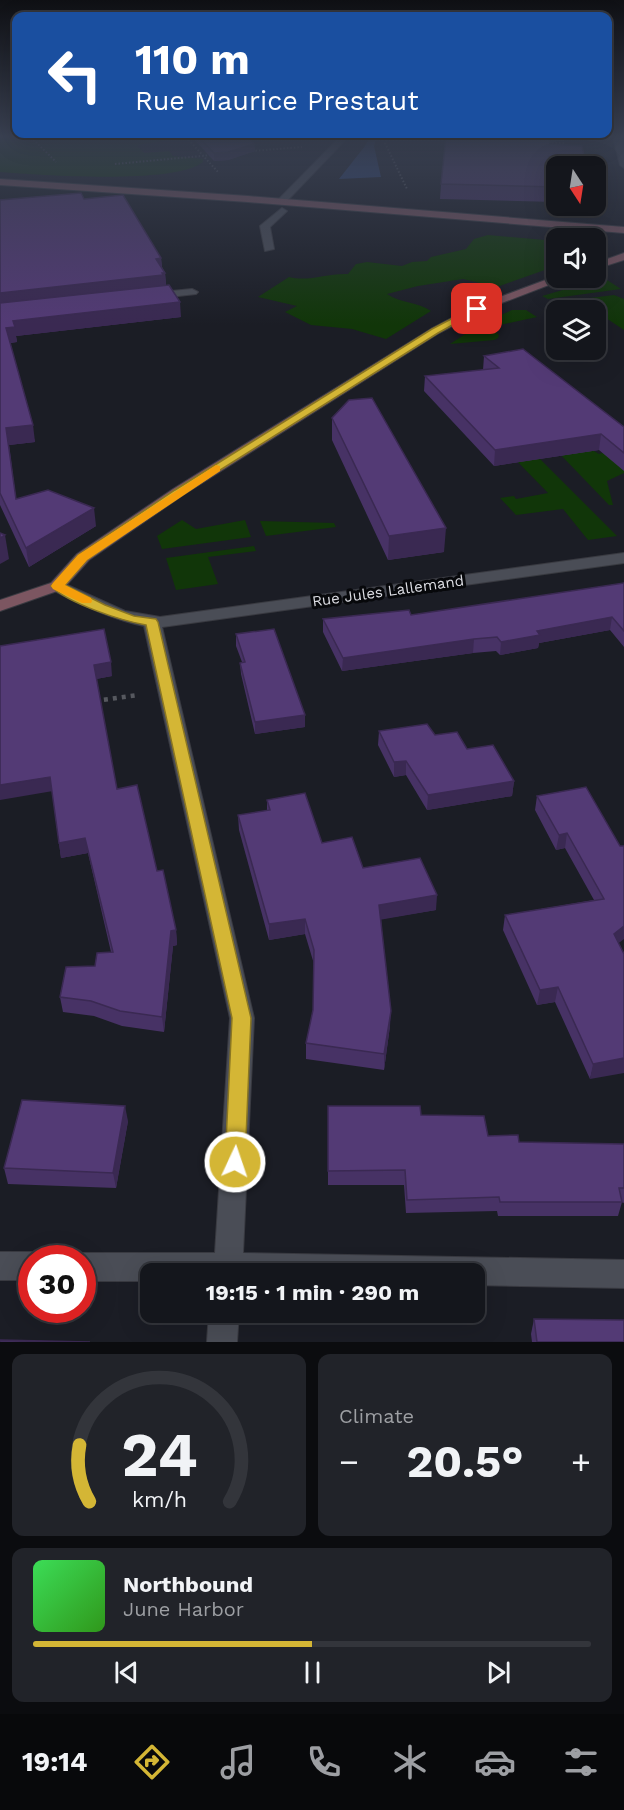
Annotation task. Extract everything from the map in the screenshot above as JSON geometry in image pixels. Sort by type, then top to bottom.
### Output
[{"type":"main road","points":[[147,200],[624,230]]},
{"type":"main road","points":[[196,200],[624,238]]},
{"type":"main road","points":[[606,262],[624,256]]},
{"type":"main road","points":[[0,606],[57,586],[83,557],[178,492],[435,331],[477,309],[546,284]]},
{"type":"street","points":[[268,249],[265,226],[285,200]]},
{"type":"street","points":[[136,298],[192,292]]},
{"type":"street","name":"Rue Jules Lallemand","points":[[57,586],[100,608],[132,619],[152,622],[185,620],[624,558]]},
{"type":"street","points":[[152,622],[242,1018],[233,1209],[228,1263]]},
{"type":"street","points":[[0,1266],[18,1266]]},
{"type":"street","points":[[96,1267],[140,1268]]},
{"type":"street","points":[[485,1273],[624,1274]]},
{"type":"street","points":[[222,1342],[223,1323]]},
{"type":"path","points":[[89,702],[111,699]]},
{"type":"green space","points":[[488,235],[546,240],[546,270],[497,287],[463,279],[418,286],[387,294],[431,311],[386,339],[352,329],[311,325],[285,312],[297,306],[258,297],[289,277],[348,274],[356,264],[367,262],[402,266],[412,262],[427,261],[431,257],[466,249],[474,239]]},
{"type":"green space","points":[[606,279],[621,289],[548,299],[542,296],[570,288],[606,288]]},
{"type":"green space","points":[[614,295],[624,299],[624,330],[606,318],[606,300],[573,300]]},
{"type":"green space","points":[[512,310],[526,310],[537,317],[491,327],[499,335],[494,340],[450,344],[479,325]]},
{"type":"green space","points":[[624,446],[624,473],[607,481],[613,505],[609,505],[557,451],[594,451],[599,454]]},
{"type":"green space","points":[[530,449],[617,536],[588,540],[563,509],[516,515],[500,498],[514,496],[516,499],[548,493],[508,452]]},
{"type":"green space","points":[[182,520],[196,529],[245,520],[251,537],[162,549],[157,536]]},
{"type":"green space","points":[[260,521],[334,523],[336,527],[266,536]]},
{"type":"green space","points":[[254,546],[256,551],[208,557],[218,584],[176,590],[166,558]]},
{"type":"building","points":[[0,200],[126,200],[161,258],[156,259],[165,273],[0,293]]},
{"type":"building","points":[[169,285],[180,302],[13,321],[15,327],[6,328],[33,425],[6,428],[16,499],[48,490],[94,508],[26,548],[0,493],[0,303]]},
{"type":"building","points":[[523,349],[624,427],[624,453],[601,434],[495,450],[425,376],[499,368],[484,356]]},
{"type":"building","points":[[372,398],[446,528],[389,536],[332,418],[349,400]]},
{"type":"building","points":[[624,583],[624,631],[612,617],[537,631],[540,635],[501,642],[497,637],[474,639],[343,658],[323,619],[409,610],[411,615]]},
{"type":"building","points":[[104,629],[111,662],[94,665],[117,789],[137,785],[157,871],[163,870],[176,930],[171,931],[162,1017],[120,1011],[91,1001],[60,997],[66,967],[95,966],[97,953],[113,952],[85,838],[59,843],[50,777],[0,785],[0,646]]},
{"type":"building","points":[[274,629],[305,715],[255,722],[240,663],[245,662],[236,634]]},
{"type":"building","points":[[427,724],[435,735],[457,732],[467,749],[493,745],[514,781],[428,795],[406,761],[394,762],[379,731]]},
{"type":"building","points":[[586,787],[620,846],[624,846],[624,926],[614,934],[624,954],[624,1058],[593,1064],[558,987],[540,990],[505,915],[604,899],[567,833],[559,835],[537,796]]},
{"type":"building","points":[[305,793],[322,843],[352,837],[363,868],[420,858],[437,895],[379,905],[391,1011],[384,1054],[306,1043],[313,1010],[314,950],[305,919],[269,924],[238,815],[270,810],[267,800]]},
{"type":"building","points":[[22,1100],[125,1106],[113,1173],[4,1168]]},
{"type":"building","points":[[328,1106],[420,1106],[421,1115],[484,1116],[488,1136],[518,1135],[519,1142],[624,1144],[624,1188],[619,1188],[622,1202],[500,1202],[499,1197],[407,1200],[405,1170],[328,1171]]},
{"type":"building","points":[[534,1319],[624,1320],[624,1342],[537,1342]]},
{"type":"building","points":[[0,1340],[90,1342],[0,1342]]},
{"type":"slow traffic","points":[[86,601],[57,586],[83,557],[216,468]]},
{"type":"route","points":[[235,1162],[242,1018],[152,622],[132,619],[100,608],[57,586],[83,557],[178,492],[435,331],[477,309]]}]
